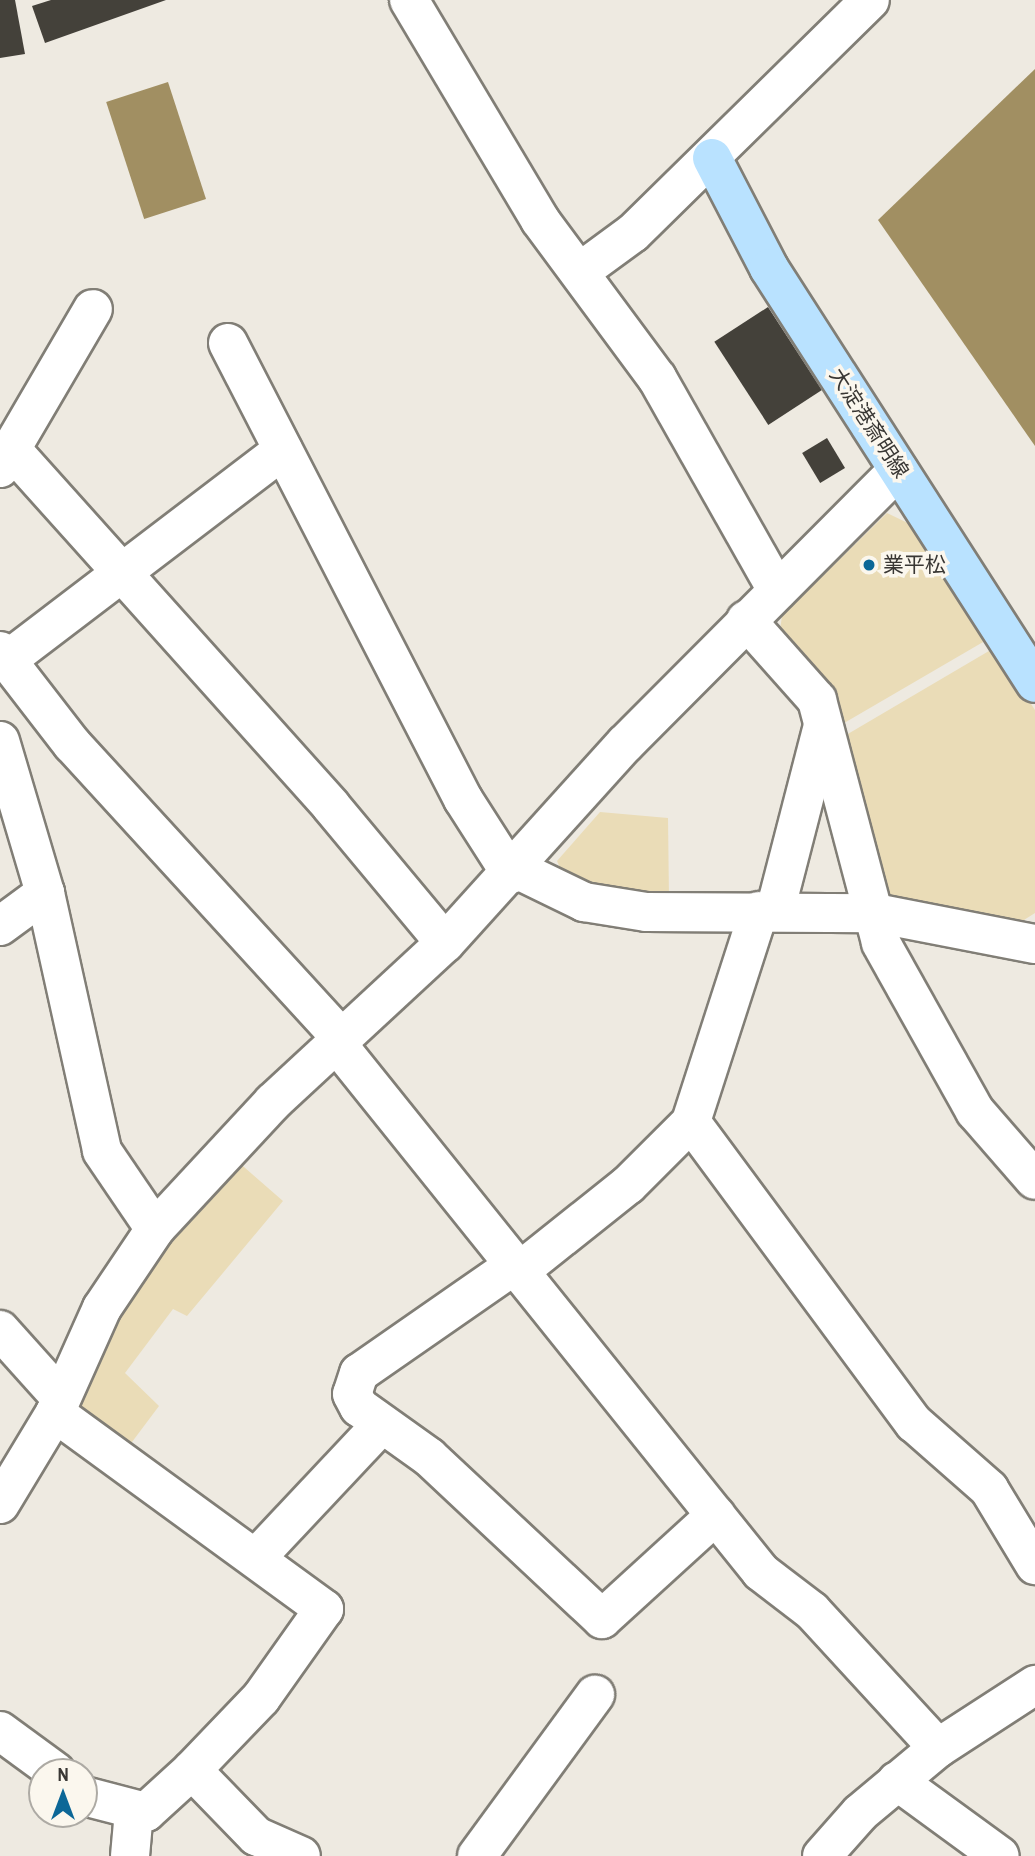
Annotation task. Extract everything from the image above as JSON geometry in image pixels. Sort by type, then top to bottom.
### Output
[{"type":"main road","name":"大淀港斎明線","points":[[712,158],[757,248],[1035,682]]},
{"type":"street","points":[[409,0],[540,220],[581,271],[657,379],[777,590]]},
{"type":"street","points":[[581,271],[633,233],[870,0]]},
{"type":"street","points":[[93,309],[6,458],[125,574],[445,943]]},
{"type":"street","points":[[228,343],[463,799],[513,872],[584,902],[646,912],[875,913],[1035,944]]},
{"type":"street","points":[[283,450],[125,574],[3,656],[72,744],[340,1040],[761,1572],[812,1611],[938,1748]]},
{"type":"street","points":[[0,1504],[58,1406],[102,1308],[155,1229],[340,1040],[445,943],[746,620],[898,470]]},
{"type":"street","points":[[746,620],[817,700],[881,943],[975,1111],[1035,1180]]},
{"type":"street","points":[[716,1515],[601,1619],[429,1457],[380,1426],[352,1394],[359,1373],[519,1267],[628,1185],[691,1122],[767,911],[824,724]]},
{"type":"street","points":[[0,741],[45,893],[102,1150],[155,1229]]},
{"type":"street","points":[[0,926],[45,893]]},
{"type":"street","points":[[691,1122],[914,1423],[989,1489],[1035,1565]]},
{"type":"street","points":[[0,1330],[58,1406],[114,1461],[256,1558],[324,1609],[261,1698],[192,1770],[146,1812],[98,1800]]},
{"type":"street","points":[[256,1558],[380,1426]]},
{"type":"street","points":[[822,1856],[897,1781],[938,1748],[1035,1685]]},
{"type":"street","points":[[477,1856],[595,1695]]},
{"type":"street","points":[[0,1731],[37,1758]]},
{"type":"street","points":[[192,1770],[252,1846],[301,1856]]},
{"type":"street","points":[[897,1781],[1000,1856]]},
{"type":"street","points":[[130,1856],[134,1811]]},
{"type":"shaded area","points":[[1035,69],[1035,446],[878,220]]},
{"type":"shaded area","points":[[168,82],[206,199],[144,219],[106,102]]},
{"type":"shaded area","points":[[887,513],[916,527],[990,638],[839,726],[778,644],[782,616]]},
{"type":"shaded area","points":[[994,648],[1035,710],[1035,913],[1016,925],[882,895],[841,738]]},
{"type":"shaded area","points":[[600,812],[668,818],[669,899],[594,891],[562,872],[557,861]]},
{"type":"shaded area","points":[[236,1160],[283,1201],[187,1316],[173,1309],[125,1373],[159,1406],[123,1454],[75,1416],[129,1291]]},
{"type":"building","points":[[0,0],[15,0],[25,54],[0,58]]},
{"type":"building","points":[[51,0],[166,0],[45,43],[32,6]]},
{"type":"building","points":[[768,307],[822,390],[768,425],[714,342]]},
{"type":"building","points":[[827,438],[845,468],[820,483],[802,453]]},
{"type":"place","name":"業平松","points":[[869,565]]}]
